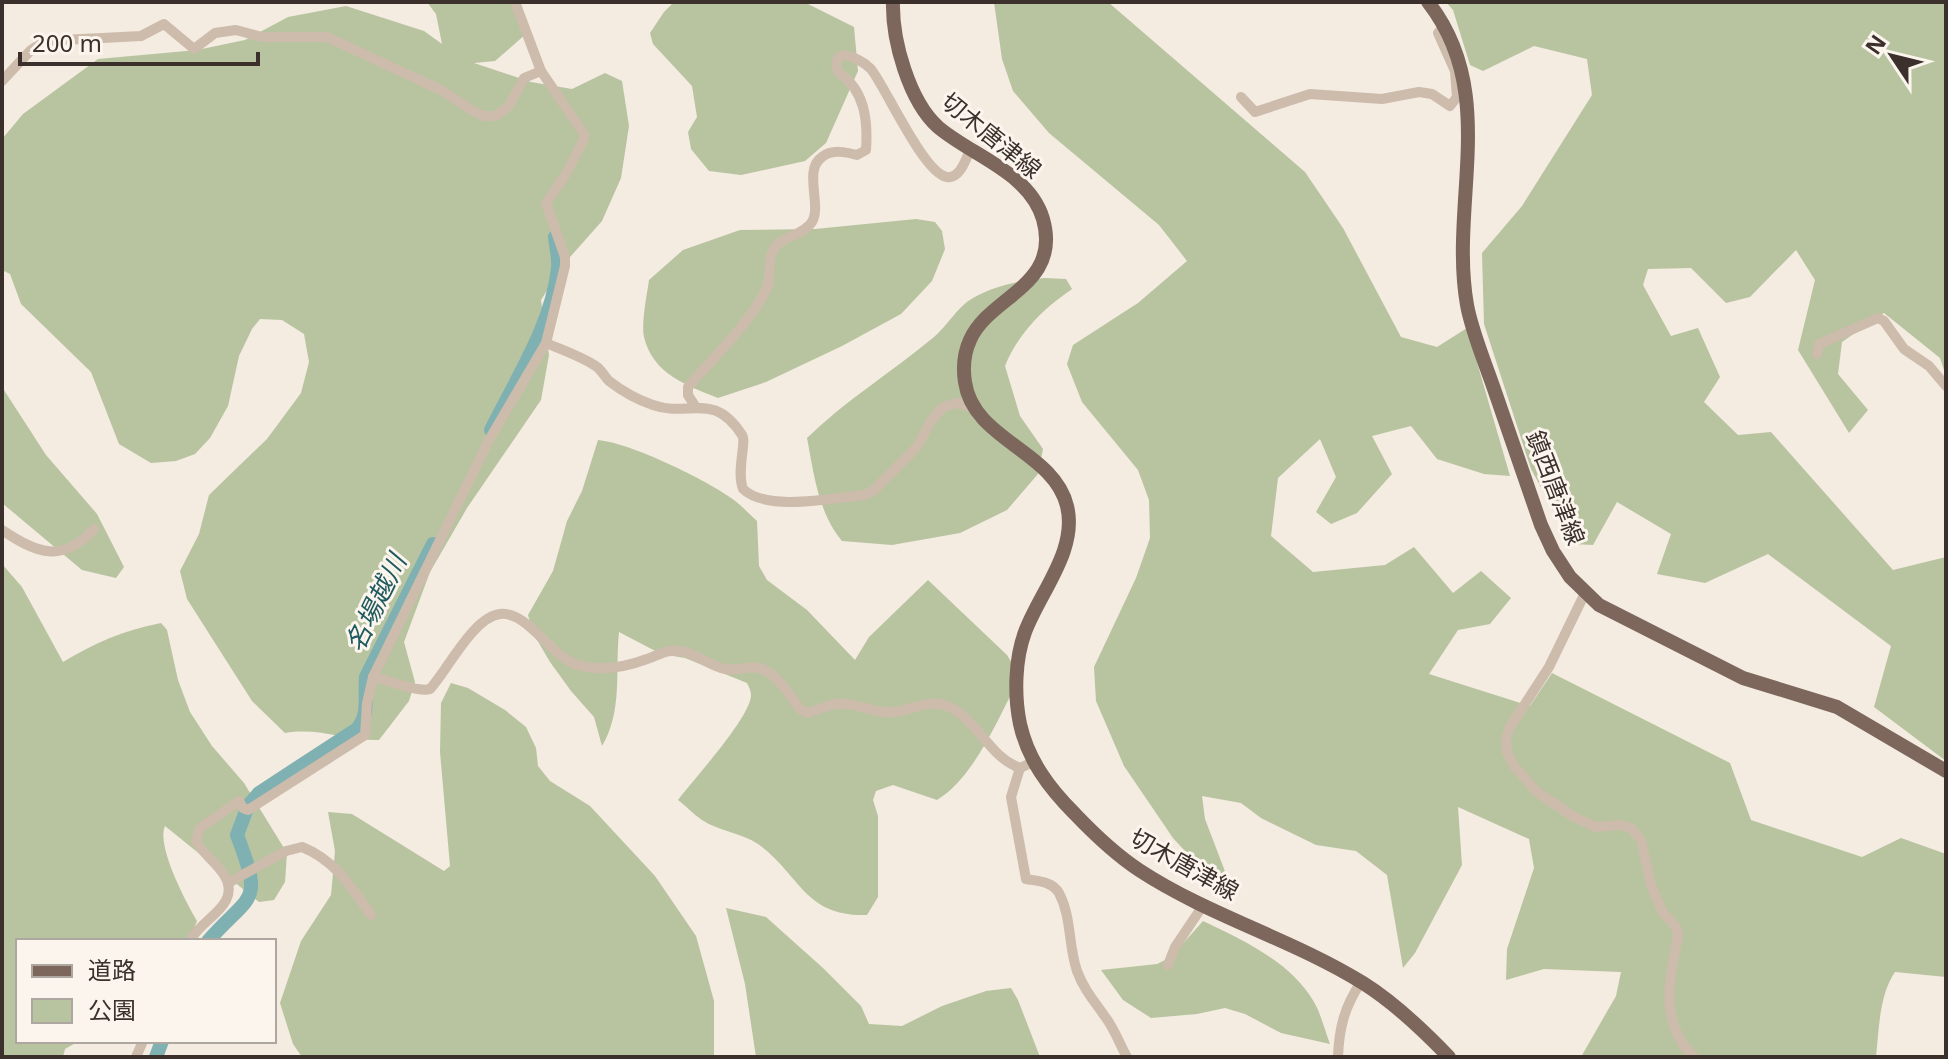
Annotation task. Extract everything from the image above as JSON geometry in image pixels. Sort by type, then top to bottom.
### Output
[{"type":"main road","name":"切木唐津線","points":[[893,2],[897,44],[923,111],[938,127],[1028,190],[1044,221],[1045,239],[1036,273],[983,322],[970,339],[964,360],[965,385],[974,407],[989,425],[1048,473],[1062,490],[1068,508],[1069,527],[1065,548],[1024,635],[1018,660],[1016,684],[1027,765],[1103,844],[1139,870],[1361,982],[1408,1017],[1449,1057]]},
{"type":"main road","name":"鎮西唐津線","points":[[1428,2],[1445,25],[1458,56],[1468,124],[1470,151],[1463,262],[1467,305],[1541,525],[1570,577],[1585,593],[1626,620],[1743,678],[1837,707],[1946,771]]},
{"type":"street","points":[[191,939],[202,924],[224,906],[229,896],[223,873],[196,841],[204,822],[239,801],[248,810],[361,739],[368,730],[367,703],[373,677],[489,440],[546,343],[565,257],[546,203],[566,174],[584,134],[541,71],[515,2]]},
{"type":"street","points":[[2,81],[31,50],[44,41],[141,36],[164,24],[194,49],[215,33],[236,30],[262,37],[327,37],[441,90],[484,116],[503,113],[524,78],[541,71]]},
{"type":"street","points":[[1241,97],[1255,112],[1310,94],[1382,99],[1419,92],[1432,94],[1450,106],[1457,97],[1455,71],[1438,33],[1445,25]]},
{"type":"street","points":[[695,406],[688,395],[688,387],[750,317],[771,280],[772,252],[777,244],[803,232],[814,218],[817,163],[822,156],[842,151],[857,155],[866,150],[868,122],[859,94],[848,79],[838,72],[838,58],[853,56],[870,68],[895,112],[936,171],[947,177],[955,176],[970,150]]},
{"type":"street","points":[[1817,354],[1819,344],[1878,318],[1884,321],[1904,349],[1929,366],[1946,386]]},
{"type":"street","points":[[546,343],[596,366],[609,381],[656,406],[712,408],[724,416],[744,436],[739,461],[743,489],[759,499],[776,501],[865,495],[873,491],[916,448],[942,408],[955,403],[974,407]]},
{"type":"street","points":[[2,530],[40,552],[51,554],[65,550],[94,529]]},
{"type":"street","points":[[1585,593],[1549,667],[1510,727],[1506,739],[1507,752],[1514,766],[1537,792],[1574,817],[1596,827],[1621,825],[1631,828],[1641,840],[1651,885],[1662,911],[1676,927],[1678,935],[1668,1009],[1677,1036],[1694,1057]]},
{"type":"street","points":[[373,677],[393,680],[420,691],[430,689],[470,635],[493,616],[507,615],[535,631],[564,658],[588,667],[621,668],[670,651],[684,652],[731,670],[754,666],[767,670],[800,709],[807,713],[839,703],[887,713],[921,704],[953,708],[1009,764],[1027,765],[1011,797],[1026,879],[1050,884],[1058,890],[1071,926],[1070,945],[1077,970],[1092,1001],[1108,1019],[1127,1057]]},
{"type":"street","points":[[228,883],[286,851],[302,847],[330,862],[371,915]]},
{"type":"street","points":[[1168,965],[1175,947],[1204,904]]},
{"type":"street","points":[[1338,1057],[1338,1038],[1345,1007],[1361,982]]},
{"type":"green space","points":[[427,2],[513,2],[527,33],[495,61],[474,63],[531,82],[572,89],[605,73],[622,81],[629,126],[621,178],[602,221],[563,265],[541,300],[549,355],[541,400],[467,508],[430,572],[404,642],[415,682],[409,701],[379,740],[310,732],[285,733],[252,701],[187,599],[180,571],[199,534],[209,495],[267,439],[301,393],[309,362],[304,334],[282,320],[260,319],[239,356],[228,406],[210,438],[195,454],[176,461],[151,463],[119,444],[91,372],[21,304],[10,274],[2,270],[2,139],[23,114],[98,59],[197,50],[245,40],[288,17],[346,6],[424,31],[442,44],[436,14]]},
{"type":"green space","points":[[674,2],[804,2],[854,27],[858,71],[826,143],[805,161],[741,175],[709,171],[691,149],[688,132],[697,117],[692,86],[653,44],[650,33]]},
{"type":"green space","points":[[994,2],[1108,2],[1305,172],[1343,228],[1401,337],[1437,347],[1467,328],[1510,476],[1484,474],[1437,459],[1411,426],[1372,436],[1392,474],[1357,513],[1331,524],[1316,512],[1336,477],[1320,439],[1278,478],[1271,536],[1313,572],[1385,565],[1414,547],[1453,593],[1481,571],[1511,598],[1490,624],[1458,630],[1429,674],[1530,706],[1552,673],[1730,763],[1751,820],[1862,857],[1901,838],[1946,854],[1946,977],[1895,972],[1883,1002],[1876,1057],[1581,1057],[1616,996],[1621,972],[1544,969],[1506,980],[1507,949],[1534,868],[1529,839],[1458,807],[1462,865],[1415,953],[1403,968],[1387,875],[1356,851],[1316,845],[1261,818],[1241,803],[1202,796],[1205,819],[1226,874],[1221,882],[1205,873],[1173,838],[1124,766],[1096,701],[1094,667],[1136,578],[1150,538],[1149,500],[1138,470],[1082,402],[1067,364],[1073,345],[1138,303],[1187,261],[1159,225],[1049,133],[1013,91],[1002,59]]},
{"type":"green space","points":[[1446,2],[1946,2],[1946,376],[1940,358],[1884,313],[1842,342],[1838,374],[1868,410],[1849,433],[1798,350],[1815,280],[1796,250],[1750,297],[1726,303],[1691,268],[1648,269],[1643,285],[1671,336],[1698,328],[1720,377],[1704,402],[1738,435],[1771,432],[1893,570],[1946,557],[1946,761],[1874,707],[1891,646],[1768,554],[1705,583],[1657,574],[1671,534],[1617,502],[1593,545],[1572,544],[1531,469],[1484,324],[1482,253],[1522,206],[1592,95],[1587,59],[1534,46],[1483,71],[1470,65],[1453,10]]},
{"type":"green space","points":[[916,219],[935,222],[942,231],[945,249],[932,281],[901,314],[842,346],[766,382],[718,398],[672,376],[648,350],[643,325],[649,280],[683,250],[740,230],[815,229]]},
{"type":"green space","points":[[1044,278],[1066,279],[1072,289],[1033,322],[1017,342],[1005,366],[1020,416],[1043,449],[1038,474],[1007,510],[960,533],[892,545],[842,541],[822,505],[807,438],[837,411],[934,337],[968,302],[999,287]]},
{"type":"green space","points":[[2,387],[46,455],[97,514],[124,567],[116,578],[82,570],[2,503]]},
{"type":"green space","points":[[598,440],[629,448],[668,464],[737,502],[757,521],[759,566],[767,580],[807,610],[855,660],[869,637],[928,580],[1007,655],[1020,677],[985,744],[951,790],[937,800],[893,785],[876,791],[873,800],[878,816],[878,897],[867,915],[829,909],[805,892],[758,844],[708,824],[678,800],[742,718],[751,695],[747,683],[685,658],[661,654],[619,632],[616,705],[609,733],[602,746],[594,717],[571,691],[533,633],[528,615],[553,571],[567,521],[582,491]]},
{"type":"green space","points":[[2,564],[22,587],[63,662],[110,638],[161,623],[167,630],[178,680],[190,712],[212,746],[244,783],[287,853],[285,882],[274,900],[259,902],[165,826],[163,835],[168,860],[197,921],[189,939],[16,939],[16,1043],[76,1043],[65,1049],[63,1057],[2,1057]]},
{"type":"green space","points":[[451,683],[468,688],[526,727],[536,748],[538,766],[550,781],[590,806],[655,876],[696,936],[714,1001],[714,1057],[302,1057],[293,1044],[280,1003],[301,941],[331,895],[335,851],[328,812],[352,814],[444,871],[450,866],[440,752],[441,703]]},
{"type":"green space","points":[[726,908],[766,917],[861,1006],[869,1024],[902,1026],[942,1006],[986,991],[1011,988],[1040,1057],[756,1057],[745,984]]},
{"type":"green space","points":[[1203,921],[1265,954],[1293,975],[1314,1002],[1330,1044],[1281,1033],[1245,1014],[1225,1008],[1151,1018],[1123,1000],[1101,970],[1157,964],[1171,957]]},
{"type":"waterway","name":"名場越川","points":[[491,430],[532,351],[549,310],[558,268],[555,237]]},
{"type":"waterway","name":"名場越川","points":[[210,939],[249,896],[250,875],[237,835],[248,806],[259,793],[357,729],[365,711],[366,677],[433,544]]},
{"type":"waterway","name":"名場越川","points":[[156,1057],[161,1043]]}]
